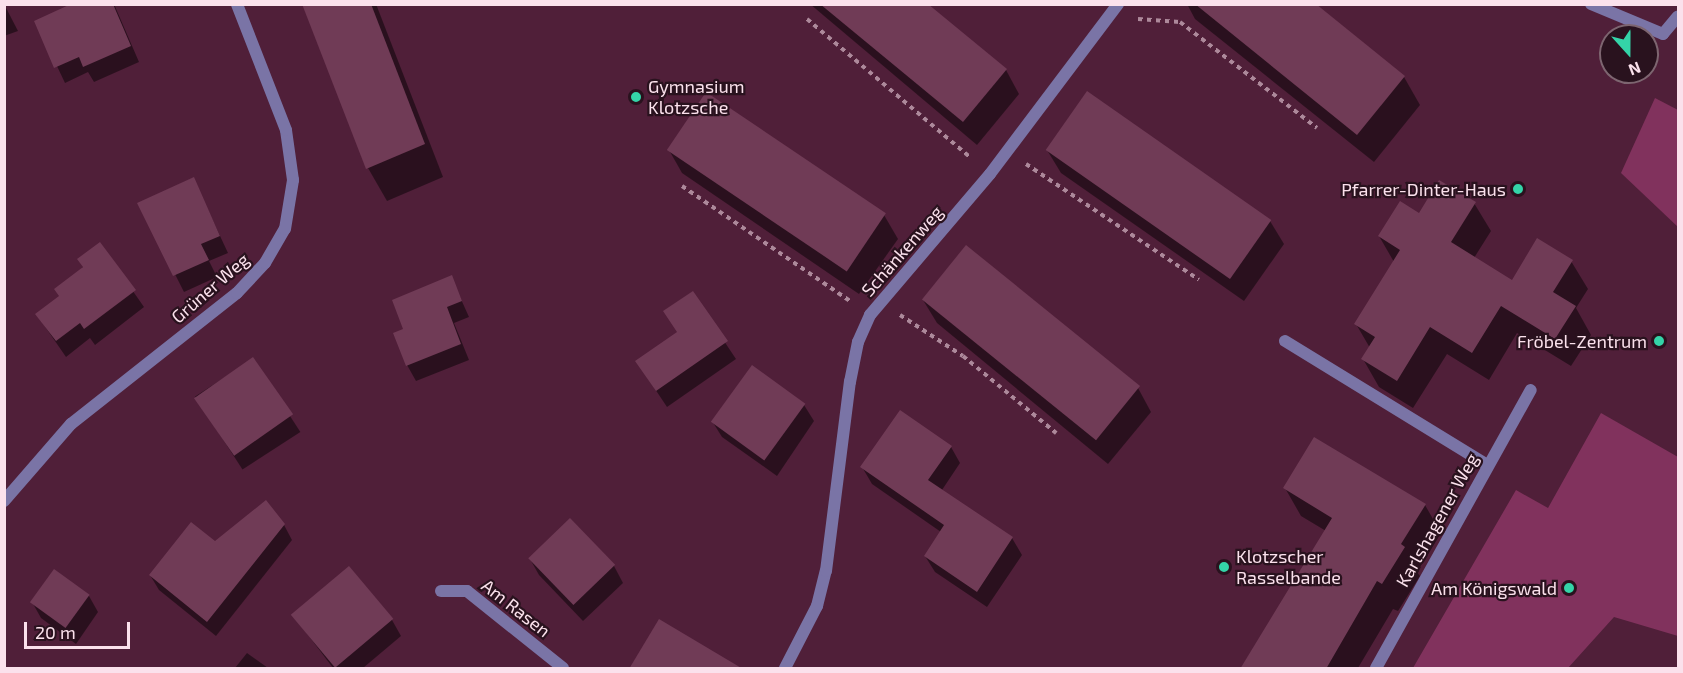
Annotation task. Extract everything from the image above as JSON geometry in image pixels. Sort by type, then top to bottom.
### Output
[{"type":"street","name":"Grüner Weg","points":[[4,501],[71,424],[237,292],[266,263],[285,229],[293,180],[286,130],[237,4]]},
{"type":"street","name":"Schänkenweg","points":[[785,669],[817,606],[826,571],[850,382],[858,342],[870,315],[990,174],[1118,4]]},
{"type":"street","points":[[1591,4],[1663,34],[1678,16]]},
{"type":"street","points":[[1285,341],[1487,465]]},
{"type":"street","name":"Karlshagener Weg","points":[[1376,669],[1487,465],[1531,390]]},
{"type":"street","name":"Am Rasen","points":[[441,591],[467,591],[563,669]]},
{"type":"path","points":[[1107,18],[1180,22],[1317,128]]},
{"type":"path","points":[[807,19],[990,174]]},
{"type":"path","points":[[1008,151],[1199,280]]},
{"type":"path","points":[[682,186],[870,315]]},
{"type":"path","points":[[879,302],[963,356],[1056,433]]},
{"type":"shaded area","points":[[1655,98],[1678,110],[1678,227],[1621,173]]},
{"type":"shaded area","name":"Am Königswald","points":[[1601,413],[1678,457],[1678,636],[1614,617],[1568,668],[1413,668],[1516,490],[1548,508]]},
{"type":"building","points":[[71,4],[113,4],[131,46],[83,67],[79,57],[54,68],[34,21]]},
{"type":"building","points":[[302,4],[371,4],[425,144],[366,169]]},
{"type":"building","points":[[820,4],[928,4],[1007,69],[963,122]]},
{"type":"building","points":[[1195,4],[1316,4],[1405,76],[1357,135]]},
{"type":"building","points":[[1087,91],[1271,220],[1230,279],[1046,150]]},
{"type":"building","points":[[706,92],[886,213],[847,271],[667,150]]},
{"type":"building","points":[[194,177],[220,236],[201,244],[209,260],[173,276],[137,203]]},
{"type":"building","points":[[1439,180],[1476,202],[1451,242],[1512,280],[1537,238],[1573,260],[1553,292],[1576,306],[1555,339],[1501,306],[1472,353],[1430,327],[1397,381],[1361,359],[1375,337],[1354,324],[1400,250],[1378,236],[1400,201],[1419,213]]},
{"type":"building","points":[[100,242],[136,290],[84,329],[80,323],[56,341],[35,314],[59,296],[54,289],[83,267],[77,259]]},
{"type":"building","points":[[966,245],[1140,386],[1096,440],[922,299]]},
{"type":"building","points":[[452,275],[462,301],[447,307],[461,344],[406,366],[393,333],[403,329],[392,300]]},
{"type":"building","points":[[693,291],[728,341],[656,391],[635,361],[677,332],[663,311]]},
{"type":"building","points":[[253,357],[293,414],[234,456],[194,398]]},
{"type":"building","points":[[752,365],[805,404],[764,460],[711,422]]},
{"type":"building","points":[[900,410],[952,446],[928,480],[1013,537],[977,592],[924,556],[944,525],[860,467]]},
{"type":"building","points":[[1314,437],[1426,504],[1401,544],[1405,547],[1382,584],[1377,581],[1326,669],[1240,669],[1332,518],[1283,488]]},
{"type":"building","points":[[266,500],[285,524],[207,622],[149,575],[191,522],[215,541]]},
{"type":"building","points":[[570,518],[615,565],[573,605],[528,558]]},
{"type":"building","points":[[349,566],[393,619],[335,668],[291,615]]},
{"type":"building","points":[[54,569],[90,595],[65,628],[30,602]]},
{"type":"building","points":[[659,619],[743,669],[629,669]]},
{"type":"place","name":"Gymnasium Klotzsche","points":[[636,97]]},
{"type":"place","name":"Pfarrer-Dinter-Haus","points":[[1518,189]]},
{"type":"place","name":"Fröbel-Zentrum","points":[[1659,341]]},
{"type":"place","name":"Klotzscher Rasselbande","points":[[1224,567]]},
{"type":"place","name":"Am Königswald","points":[[1569,588]]}]
